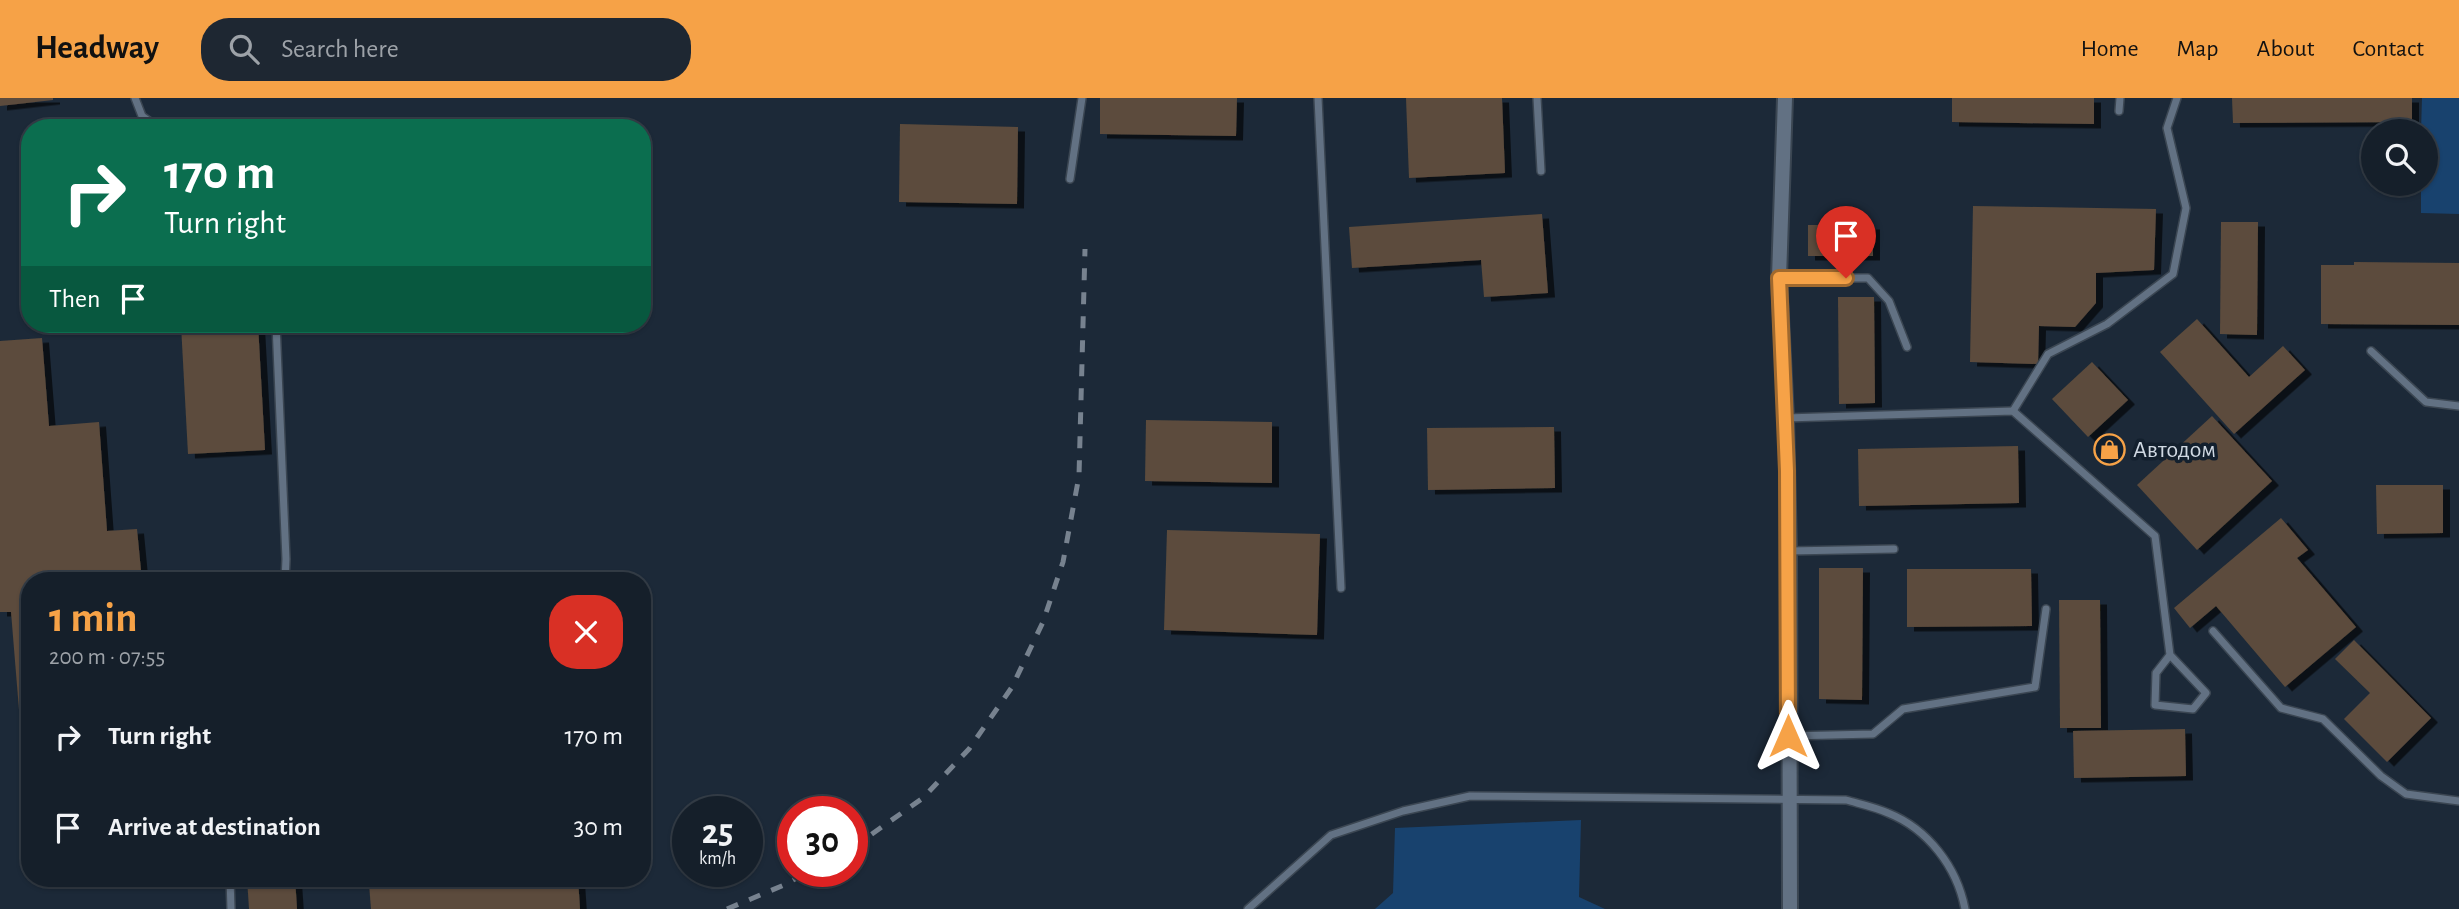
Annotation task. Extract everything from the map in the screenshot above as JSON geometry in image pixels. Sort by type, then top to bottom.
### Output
[{"type":"street","points":[[1785,98],[1779,278],[1786,418],[1790,909]]},
{"type":"lane","points":[[135,98],[142,116],[146,119]]},
{"type":"lane","points":[[1070,179],[1082,98]]},
{"type":"lane","points":[[1318,98],[1341,588]]},
{"type":"lane","points":[[1537,98],[1541,171]]},
{"type":"lane","points":[[2119,111],[2120,98]]},
{"type":"lane","points":[[2013,411],[2048,354],[2106,324],[2173,274],[2186,208],[2166,128],[2177,98]]},
{"type":"lane","points":[[1779,278],[1868,278],[1889,300],[1907,348]]},
{"type":"lane","points":[[276,333],[285,572]]},
{"type":"lane","points":[[2371,351],[2426,402],[2459,406]]},
{"type":"lane","points":[[1786,418],[2013,411],[2155,536],[2170,655],[2206,693],[2193,709],[2155,705],[2156,673],[2170,655]]},
{"type":"lane","points":[[1788,551],[1894,549]]},
{"type":"lane","points":[[1788,736],[1873,734],[1903,709],[2035,687],[2046,609]]},
{"type":"lane","points":[[2213,631],[2281,708],[2323,719],[2381,776],[2406,794],[2459,801]]},
{"type":"lane","points":[[1248,909],[1331,835],[1403,811],[1470,796],[1846,800],[1889,813],[1924,834],[1950,867],[1965,909]]},
{"type":"lane","points":[[230,887],[231,909]]},
{"type":"shaded area","points":[[2422,98],[2459,98],[2459,214],[2421,213],[2421,196],[2438,196],[2438,119],[2421,119]]},
{"type":"shaded area","points":[[1581,820],[1579,897],[1605,909],[1375,909],[1393,893],[1395,828]]},
{"type":"building","points":[[0,98],[53,98],[53,100],[0,106]]},
{"type":"building","points":[[1100,98],[1237,98],[1236,136],[1100,134]]},
{"type":"building","points":[[1406,98],[1502,98],[1505,173],[1409,178]]},
{"type":"building","points":[[1952,98],[2094,98],[2094,124],[1952,122]]},
{"type":"building","points":[[2232,98],[2412,98],[2412,119],[2361,119],[2361,122],[2233,123]]},
{"type":"building","points":[[900,124],[1018,127],[1017,204],[899,202]]},
{"type":"building","points":[[1973,206],[2156,209],[2154,270],[2096,273],[2096,303],[2075,327],[2039,326],[2038,364],[1970,362]]},
{"type":"building","points":[[1542,214],[1548,293],[1484,297],[1481,260],[1352,268],[1349,227]]},
{"type":"building","points":[[2221,222],[2258,222],[2257,335],[2220,334]]},
{"type":"building","points":[[1808,225],[1873,225],[1873,256],[1808,256]]},
{"type":"building","points":[[2354,262],[2459,263],[2459,325],[2321,324],[2321,265],[2354,265]]},
{"type":"building","points":[[1838,297],[1874,297],[1875,403],[1839,404]]},
{"type":"building","points":[[2197,319],[2249,377],[2283,346],[2305,370],[2234,434],[2160,352]]},
{"type":"building","points":[[181,333],[258,333],[265,450],[188,454]]},
{"type":"building","points":[[42,338],[49,426],[99,422],[107,531],[137,529],[141,572],[21,572],[21,734],[11,612],[0,612],[0,341]]},
{"type":"building","points":[[2092,362],[2128,400],[2088,437],[2052,399]]},
{"type":"building","points":[[2212,416],[2272,481],[2197,550],[2137,485]]},
{"type":"building","points":[[1146,420],[1272,422],[1272,483],[1145,481]]},
{"type":"building","points":[[1554,427],[1555,488],[1428,490],[1427,428]]},
{"type":"building","points":[[2018,446],[2019,503],[1859,506],[1858,449]]},
{"type":"building","points":[[2376,485],[2443,485],[2443,533],[2377,534]]},
{"type":"building","points":[[2281,518],[2308,550],[2297,558],[2356,627],[2285,687],[2216,606],[2190,628],[2174,608]]},
{"type":"building","points":[[1167,530],[1320,534],[1317,635],[1164,630]]},
{"type":"building","points":[[1819,568],[1863,568],[1862,700],[1819,699]]},
{"type":"building","points":[[1907,569],[2031,569],[2032,626],[1907,627]]},
{"type":"building","points":[[2059,600],[2100,600],[2101,728],[2060,728]]},
{"type":"building","points":[[2354,640],[2431,718],[2387,762],[2344,719],[2370,693],[2335,659]]},
{"type":"building","points":[[2185,729],[2186,776],[2074,778],[2073,731]]},
{"type":"building","points":[[248,887],[296,887],[297,909],[249,909]]},
{"type":"building","points":[[369,887],[579,887],[580,909],[371,909]]},
{"type":"railway","points":[[868,837],[923,798],[969,749],[1012,687],[1043,622],[1063,562],[1079,476],[1085,249]]},
{"type":"railway","points":[[727,909],[779,887]]},
{"type":"place","name":"Автодом","points":[[2110,449]]},
{"type":"route","points":[[1788,736],[1786,418],[1779,278],[1846,278]]}]
